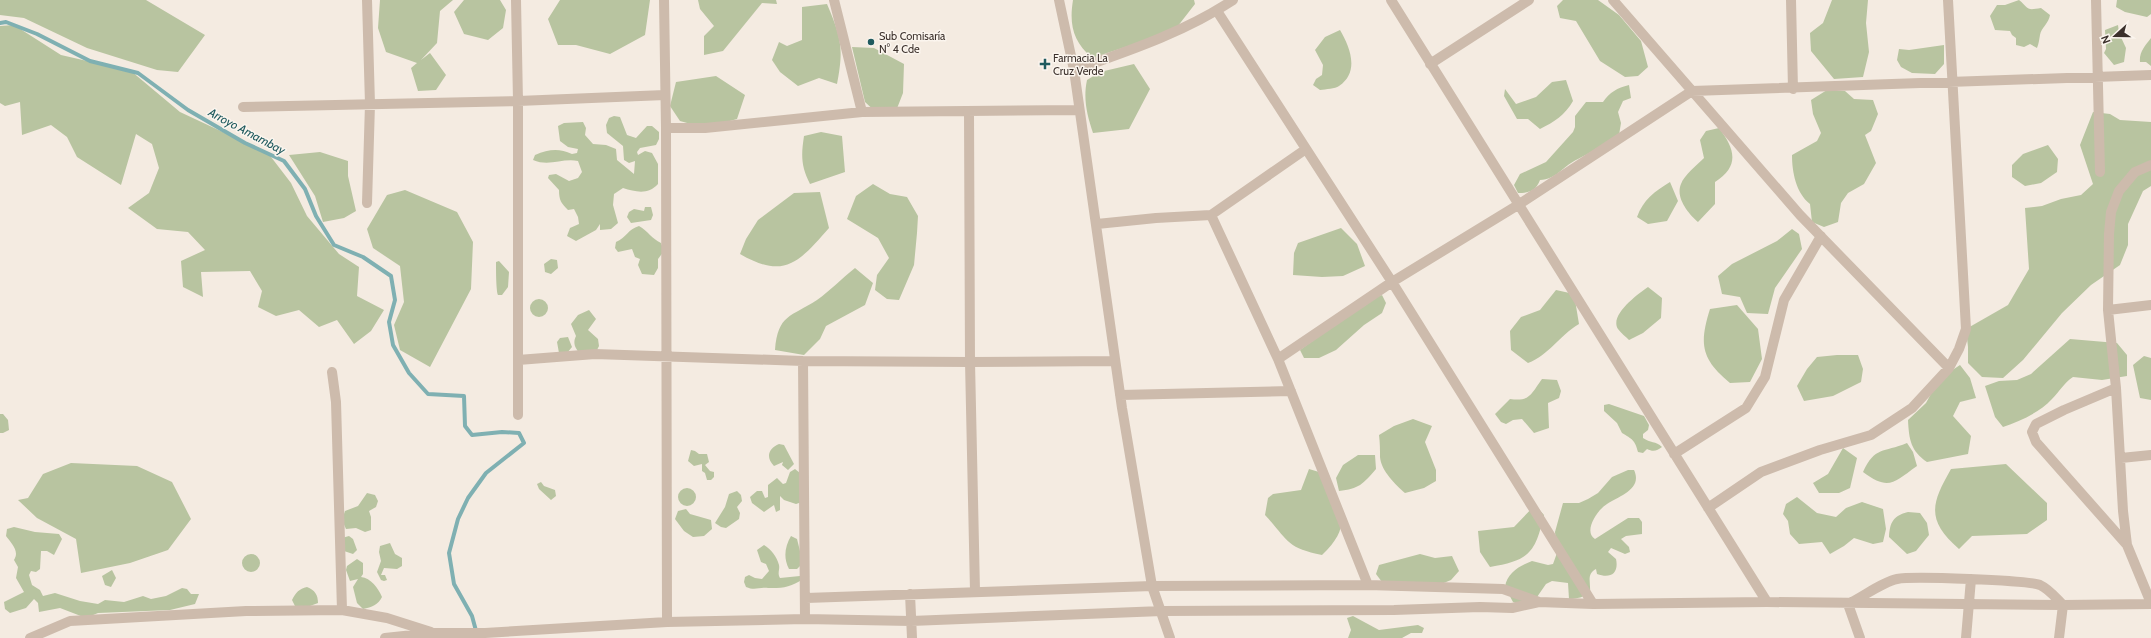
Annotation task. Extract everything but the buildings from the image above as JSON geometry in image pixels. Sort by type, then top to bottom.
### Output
[{"type":"street","points":[[367,0],[370,104],[367,203]]},
{"type":"street","points":[[516,0],[518,101],[518,415]]},
{"type":"street","points":[[664,0],[666,128],[665,356],[667,622]]},
{"type":"street","points":[[834,0],[862,112]]},
{"type":"street","points":[[1059,0],[1074,70],[1120,395],[1152,586],[1170,638]]},
{"type":"street","points":[[1074,70],[1140,47],[1217,11],[1233,0]]},
{"type":"street","points":[[1391,0],[1767,602]]},
{"type":"street","points":[[1430,64],[1529,0]]},
{"type":"street","points":[[1613,0],[1800,215],[1949,368]]},
{"type":"street","points":[[1791,0],[1792,89]]},
{"type":"street","points":[[1708,508],[1761,472],[1820,450],[1871,435],[1912,408],[1949,368],[1959,349],[1966,329],[1948,0]]},
{"type":"street","points":[[2096,0],[2100,172]]},
{"type":"street","points":[[1217,11],[1392,282],[1593,604]]},
{"type":"street","points":[[1278,359],[1392,282],[1518,205],[1692,91],[1792,89],[2151,75]]},
{"type":"street","points":[[243,107],[518,101],[665,95]]},
{"type":"street","points":[[666,128],[705,128],[862,112],[1079,110]]},
{"type":"street","points":[[969,112],[970,362],[975,591]]},
{"type":"street","points":[[1097,224],[1211,215],[1306,149]]},
{"type":"street","points":[[385,638],[432,633],[468,634],[667,622],[805,619],[911,621],[1162,612],[1394,610],[1480,607],[1512,608],[1540,602],[1593,604],[1767,602],[2062,605],[2151,603],[2127,545],[2123,510],[2116,388],[2108,310],[2109,234],[2111,212],[2118,191],[2135,172],[2151,165]]},
{"type":"street","points":[[1211,215],[1278,359],[1368,585]]},
{"type":"street","points":[[1674,454],[1746,408],[1766,377],[1784,300],[1821,236]]},
{"type":"street","points":[[2108,310],[2151,305]]},
{"type":"street","points":[[518,360],[595,354],[803,361],[1115,361]]},
{"type":"street","points":[[803,361],[805,619]]},
{"type":"street","points":[[332,372],[336,402],[342,610]]},
{"type":"street","points":[[2116,388],[2057,413],[2036,424],[2032,432],[2036,442],[2127,545]]},
{"type":"street","points":[[1120,395],[1291,391]]},
{"type":"street","points":[[2121,458],[2151,456]]},
{"type":"street","points":[[1848,604],[1898,578],[2034,583],[2047,590],[2062,605]]},
{"type":"street","points":[[1966,638],[1971,580]]},
{"type":"street","points":[[806,598],[1152,586],[1368,585],[1503,589],[1540,602]]},
{"type":"street","points":[[910,594],[912,638]]},
{"type":"street","points":[[1848,604],[1860,638]]},
{"type":"street","points":[[2059,638],[2062,605]]},
{"type":"street","points":[[30,638],[70,621],[246,611],[342,610],[387,618],[410,624],[432,633]]},
{"type":"green space","points":[[0,0],[146,0],[205,35],[178,72],[157,70],[87,48],[24,18],[0,15]]},
{"type":"green space","points":[[380,0],[453,0],[440,11],[437,43],[421,60],[430,53],[446,75],[436,90],[418,91],[411,68],[417,63],[386,52],[378,28]]},
{"type":"green space","points":[[464,0],[500,0],[506,10],[503,28],[488,40],[464,34],[454,12]]},
{"type":"green space","points":[[560,0],[650,0],[645,35],[610,54],[576,45],[558,45],[548,19]]},
{"type":"green space","points":[[698,0],[776,0],[777,4],[762,3],[723,51],[704,55],[704,36],[714,26],[700,9]]},
{"type":"green space","points":[[1073,0],[1194,0],[1195,4],[1174,31],[1092,58],[1080,45],[1074,32],[1072,25]]},
{"type":"green space","points":[[1563,0],[1598,0],[1619,15],[1641,41],[1648,67],[1638,76],[1625,77],[1600,61],[1576,21],[1560,18],[1557,6]]},
{"type":"green space","points":[[1832,0],[1868,0],[1866,23],[1869,52],[1863,77],[1834,79],[1811,51],[1810,33],[1823,23]]},
{"type":"green space","points":[[2019,0],[2030,9],[2041,8],[2050,15],[2041,32],[2037,48],[2030,44],[2024,47],[2016,45],[2016,38],[2010,31],[1995,30],[1990,16],[1997,5],[2005,5]]},
{"type":"green space","points":[[2117,0],[2151,0],[2151,14],[2147,17],[2125,12],[2116,7]]},
{"type":"green space","points":[[827,4],[840,43],[841,52],[837,84],[819,78],[798,86],[780,72],[772,60],[779,42],[787,46],[802,40],[802,7]]},
{"type":"green space","points":[[14,25],[61,55],[131,71],[180,112],[268,153],[291,183],[307,216],[339,254],[359,267],[357,296],[384,310],[371,331],[354,344],[337,320],[319,327],[299,310],[276,316],[258,307],[262,291],[250,271],[201,272],[203,297],[183,287],[181,261],[205,250],[188,232],[157,229],[128,208],[149,193],[159,168],[152,144],[136,134],[121,185],[77,157],[67,137],[51,125],[22,135],[20,102],[5,106],[0,103],[0,26]]},
{"type":"green space","points":[[2118,25],[2119,33],[2126,48],[2124,62],[2114,65],[2104,53],[2106,49],[2105,30]]},
{"type":"green space","points":[[1340,30],[1350,51],[1351,67],[1349,74],[1339,86],[1320,90],[1313,85],[1316,79],[1322,75],[1323,65],[1315,50],[1325,37]]},
{"type":"green space","points":[[2151,38],[2151,66],[2146,62],[2140,62],[2140,55]]},
{"type":"green space","points":[[1944,45],[1944,64],[1935,74],[1912,73],[1901,67],[1897,60],[1899,49],[1909,50]]},
{"type":"green space","points":[[852,47],[874,48],[904,64],[903,93],[896,111],[878,114],[865,102]]},
{"type":"green space","points":[[1134,64],[1150,89],[1129,129],[1093,133],[1086,107],[1085,94],[1087,80],[1100,72]]},
{"type":"green space","points":[[716,76],[745,95],[737,119],[705,128],[680,121],[670,106],[676,82]]},
{"type":"green space","points":[[1566,80],[1573,101],[1559,118],[1540,129],[1528,119],[1517,119],[1504,96],[1505,89],[1516,104],[1536,97],[1552,82]]},
{"type":"green space","points":[[1629,85],[1631,98],[1623,101],[1618,112],[1621,123],[1619,135],[1573,162],[1551,178],[1540,180],[1532,191],[1518,193],[1514,185],[1520,174],[1546,162],[1573,132],[1575,127],[1575,116],[1586,102],[1603,102],[1614,91]]},
{"type":"green space","points":[[1827,90],[1845,91],[1854,99],[1873,100],[1878,114],[1871,131],[1865,135],[1876,163],[1864,184],[1848,193],[1841,203],[1838,222],[1824,227],[1812,222],[1810,204],[1801,194],[1796,182],[1792,155],[1817,141],[1821,133],[1813,114],[1811,100]]},
{"type":"green space","points":[[2093,112],[2110,114],[2120,120],[2151,122],[2151,186],[2143,191],[2128,224],[2128,245],[2120,265],[2091,285],[2062,313],[2023,360],[2003,378],[1982,377],[1968,363],[1966,329],[2008,305],[2029,269],[2025,208],[2042,206],[2061,199],[2081,195],[2093,184],[2080,145]]},
{"type":"green space","points":[[614,116],[620,117],[627,135],[636,138],[647,126],[652,126],[659,132],[659,139],[656,145],[640,148],[637,152],[638,155],[645,151],[652,153],[658,164],[658,184],[650,190],[642,192],[623,188],[614,194],[613,205],[618,223],[611,229],[600,230],[600,224],[596,230],[576,241],[567,236],[570,228],[579,224],[578,217],[574,209],[568,210],[564,205],[560,199],[559,190],[548,178],[549,175],[556,174],[569,181],[578,178],[582,172],[578,161],[572,160],[545,163],[533,160],[535,155],[549,150],[558,150],[572,154],[577,153],[578,149],[568,147],[560,141],[558,126],[564,123],[583,122],[586,128],[585,135],[593,144],[606,145],[616,149],[617,160],[634,174],[635,161],[629,163],[624,160],[623,146],[607,133],[606,125],[609,118]]},
{"type":"green space","points":[[1719,128],[1729,143],[1732,157],[1731,163],[1723,176],[1715,182],[1715,204],[1698,222],[1691,215],[1681,200],[1681,184],[1691,170],[1704,158],[1700,140],[1706,131]]},
{"type":"green space","points":[[821,132],[842,136],[845,172],[810,184],[802,161],[804,136]]},
{"type":"green space","points":[[2048,145],[2058,159],[2057,172],[2041,183],[2025,186],[2012,177],[2012,165],[2023,154]]},
{"type":"green space","points":[[320,152],[348,161],[348,176],[356,211],[344,218],[323,222],[315,196],[289,155]]},
{"type":"green space","points":[[1670,182],[1678,201],[1667,221],[1648,224],[1637,217],[1650,196]]},
{"type":"green space","points":[[873,184],[890,194],[907,197],[918,216],[914,265],[899,300],[887,299],[875,290],[877,275],[889,258],[878,238],[847,219],[856,196]]},
{"type":"green space","points":[[405,190],[457,212],[473,242],[471,289],[430,367],[400,350],[394,325],[404,302],[400,266],[373,248],[367,229],[387,195]]},
{"type":"green space","points":[[820,192],[829,228],[800,258],[790,264],[769,266],[756,262],[740,254],[746,239],[758,220],[794,193]]},
{"type":"green space","points":[[645,207],[651,207],[653,215],[651,220],[631,223],[627,217],[629,212],[634,209],[644,211]]},
{"type":"green space","points":[[639,226],[661,243],[664,251],[658,259],[658,268],[654,275],[642,274],[638,265],[640,259],[635,257],[632,249],[618,252],[615,248],[616,242],[632,229]]},
{"type":"green space","points":[[1341,228],[1357,244],[1365,266],[1343,276],[1322,277],[1293,275],[1294,253],[1298,243]]},
{"type":"green space","points":[[1792,229],[1799,234],[1802,249],[1775,288],[1768,314],[1747,313],[1740,297],[1722,294],[1718,276],[1732,264],[1777,241]]},
{"type":"green space","points":[[551,259],[557,260],[558,268],[551,274],[545,272],[544,264]]},
{"type":"green space","points":[[499,261],[509,272],[508,287],[502,295],[498,295],[497,289],[496,262]]},
{"type":"green space","points":[[855,268],[873,283],[865,305],[826,326],[820,339],[804,355],[775,350],[779,329],[787,318],[817,300]]},
{"type":"green space","points":[[1648,287],[1662,298],[1661,318],[1643,333],[1629,340],[1618,329],[1616,323],[1617,318],[1626,305]]},
{"type":"green space","points":[[1556,290],[1574,294],[1579,324],[1542,355],[1528,363],[1511,350],[1510,331],[1521,317],[1540,310]]},
{"type":"green space","points":[[1382,295],[1386,303],[1382,313],[1364,325],[1336,350],[1319,358],[1304,358],[1300,350],[1369,300]]},
{"type":"green space","points":[[539,299],[545,302],[548,308],[545,314],[539,317],[533,314],[530,308],[533,302]]},
{"type":"green space","points":[[1737,305],[1758,329],[1762,359],[1750,382],[1730,383],[1720,374],[1708,358],[1705,350],[1704,332],[1710,309]]},
{"type":"green space","points":[[589,310],[596,319],[588,330],[598,339],[599,346],[595,354],[581,355],[575,346],[574,342],[576,336],[571,324],[578,315]]},
{"type":"green space","points":[[568,337],[572,347],[567,353],[559,353],[557,342],[560,338]]},
{"type":"green space","points":[[2070,339],[2117,343],[2127,355],[2127,376],[2102,380],[2073,377],[2047,404],[2023,419],[2003,427],[1995,417],[1985,386],[1999,381],[2017,380],[2031,374]]},
{"type":"green space","points":[[1858,355],[1863,369],[1861,382],[1833,396],[1804,401],[1797,386],[1807,369],[1817,357]]},
{"type":"green space","points":[[2144,356],[2151,358],[2151,400],[2140,398],[2133,365]]},
{"type":"green space","points":[[1960,365],[1970,378],[1976,398],[1960,402],[1953,416],[1971,436],[1968,454],[1927,462],[1917,454],[1914,449],[1910,439],[1908,420],[1926,403],[1939,379]]},
{"type":"green space","points":[[1542,379],[1557,380],[1561,391],[1559,398],[1548,403],[1549,428],[1534,433],[1522,419],[1513,420],[1506,424],[1501,422],[1495,414],[1510,399],[1517,400],[1529,396]]},
{"type":"green space","points":[[1609,404],[1644,416],[1649,425],[1648,430],[1643,434],[1643,438],[1662,447],[1655,451],[1647,449],[1643,453],[1638,452],[1633,440],[1622,433],[1617,423],[1604,411],[1604,405]]},
{"type":"green space","points":[[0,414],[3,414],[8,420],[9,430],[3,433],[0,433]]},
{"type":"green space","points":[[1413,419],[1432,426],[1425,442],[1436,470],[1436,481],[1424,488],[1405,493],[1397,486],[1383,467],[1380,457],[1379,435],[1394,426]]},
{"type":"green space","points":[[1907,443],[1913,452],[1917,466],[1902,477],[1885,483],[1872,478],[1863,472],[1867,464],[1876,454]]},
{"type":"green space","points":[[779,444],[784,445],[794,464],[788,470],[782,465],[783,462],[774,466],[771,463],[769,453]]},
{"type":"green space","points":[[1843,448],[1857,458],[1850,488],[1839,493],[1819,493],[1813,483],[1828,474]]},
{"type":"green space","points":[[691,450],[699,454],[707,454],[709,462],[705,465],[710,471],[714,472],[714,477],[711,480],[707,480],[705,473],[702,471],[702,464],[694,466],[688,461]]},
{"type":"green space","points":[[1358,455],[1375,455],[1376,469],[1360,485],[1351,489],[1339,491],[1336,478],[1343,465]]},
{"type":"green space","points":[[71,463],[137,466],[172,482],[191,519],[168,550],[130,563],[81,573],[76,539],[37,518],[18,500],[28,498],[43,474]]},
{"type":"green space","points":[[2006,464],[2047,503],[2047,520],[2027,534],[1972,536],[1959,549],[1948,539],[1941,529],[1935,511],[1939,492],[1944,481],[1951,469]]},
{"type":"green space","points":[[795,469],[800,473],[802,502],[796,504],[784,500],[780,496],[780,510],[776,512],[774,505],[764,512],[752,503],[750,497],[757,491],[762,491],[765,498],[768,497],[768,485],[777,478],[783,484],[786,483],[790,472]]},
{"type":"green space","points":[[1309,469],[1329,475],[1342,517],[1338,535],[1332,545],[1322,555],[1294,546],[1265,515],[1268,498],[1273,494],[1301,490]]},
{"type":"green space","points":[[1628,470],[1634,470],[1636,477],[1633,487],[1599,511],[1593,521],[1590,531],[1595,539],[1628,518],[1639,518],[1642,522],[1642,534],[1626,536],[1621,539],[1629,547],[1630,552],[1625,554],[1611,548],[1608,552],[1616,559],[1617,564],[1613,574],[1606,576],[1597,574],[1596,569],[1590,576],[1590,592],[1575,599],[1569,599],[1568,583],[1552,581],[1546,584],[1537,597],[1519,604],[1513,602],[1505,587],[1508,578],[1514,571],[1532,561],[1548,565],[1553,564],[1557,553],[1555,532],[1563,503],[1579,503],[1588,499],[1598,493],[1612,477]]},
{"type":"green space","points":[[541,482],[544,486],[555,490],[556,496],[551,500],[539,489],[537,484]]},
{"type":"green space","points":[[683,488],[691,488],[696,493],[694,504],[691,506],[683,506],[678,501],[678,493]]},
{"type":"green space","points":[[737,491],[741,495],[742,501],[737,507],[740,513],[739,519],[726,528],[721,527],[715,523],[725,507],[729,494]]},
{"type":"green space","points":[[367,493],[375,495],[378,501],[376,507],[369,511],[371,517],[371,530],[365,532],[356,528],[346,529],[342,520],[345,511],[358,506]]},
{"type":"green space","points":[[1797,497],[1817,513],[1836,517],[1846,508],[1862,502],[1883,509],[1886,529],[1883,542],[1873,544],[1854,538],[1830,554],[1822,542],[1799,544],[1790,534],[1788,521],[1783,514],[1786,504]]},
{"type":"green space","points":[[1535,505],[1544,515],[1534,546],[1529,553],[1514,561],[1490,567],[1480,552],[1478,531],[1514,527]]},
{"type":"green space","points":[[686,509],[690,514],[711,520],[712,529],[704,536],[693,537],[684,531],[675,519],[678,511]]},
{"type":"green space","points":[[1908,512],[1920,513],[1927,523],[1929,535],[1916,551],[1907,554],[1889,537],[1890,527],[1893,520],[1899,515]]},
{"type":"green space","points":[[14,527],[35,532],[59,534],[62,539],[54,555],[47,551],[41,551],[40,569],[36,572],[31,571],[29,575],[32,585],[40,590],[43,596],[55,593],[80,601],[98,604],[105,600],[124,602],[143,596],[151,599],[166,596],[182,588],[187,589],[191,594],[199,594],[195,604],[170,610],[98,613],[86,618],[60,608],[39,612],[38,603],[34,599],[26,608],[10,613],[5,609],[4,602],[24,592],[16,578],[18,567],[14,560],[16,553],[6,536],[7,529]]},
{"type":"green space","points":[[349,536],[353,539],[357,550],[353,554],[344,551],[342,538]]},
{"type":"green space","points":[[791,536],[797,539],[803,563],[797,569],[789,569],[785,556],[787,544]]},
{"type":"green space","points":[[390,543],[395,554],[402,558],[402,566],[397,569],[384,568],[381,575],[385,575],[387,580],[384,581],[381,580],[377,572],[381,561],[379,552],[380,546]]},
{"type":"green space","points":[[764,545],[777,559],[780,578],[800,576],[800,581],[781,588],[755,589],[746,587],[744,582],[745,577],[749,575],[762,579],[769,571],[766,564],[761,562],[757,550]]},
{"type":"green space","points":[[251,554],[257,557],[260,563],[257,569],[251,572],[245,569],[242,563],[245,557]]},
{"type":"green space","points":[[1420,554],[1435,558],[1452,556],[1459,571],[1451,580],[1434,587],[1409,587],[1397,581],[1382,582],[1376,574],[1379,565]]},
{"type":"green space","points":[[357,559],[363,563],[363,574],[361,577],[368,579],[374,584],[382,597],[379,602],[363,609],[357,603],[353,587],[358,579],[350,581],[346,570],[347,566]]},
{"type":"green space","points":[[112,570],[116,578],[111,587],[105,585],[102,576]]},
{"type":"green space","points":[[307,587],[316,593],[318,603],[310,606],[295,606],[292,600],[295,595],[298,591]]},
{"type":"green space","points":[[1353,616],[1379,630],[1418,625],[1424,628],[1422,633],[1411,633],[1402,638],[1348,638],[1351,630],[1347,618]]},
{"type":"waterway","name":"Arroyo Amambay","points":[[0,23],[6,22],[37,34],[90,61],[138,73],[188,110],[245,143],[284,161],[305,189],[316,216],[334,245],[363,257],[391,276],[395,300],[389,322],[393,345],[409,373],[428,394],[464,396],[465,426],[472,435],[502,432],[519,433],[524,443],[486,473],[468,498],[458,519],[449,553],[454,584],[472,616],[478,638]]},
{"type":"place","name":"Sub Comisaría N° 4 Cde","points":[[871,42]]},
{"type":"place","name":"Farmacia La Cruz Verde","points":[[1045,64]]}]
